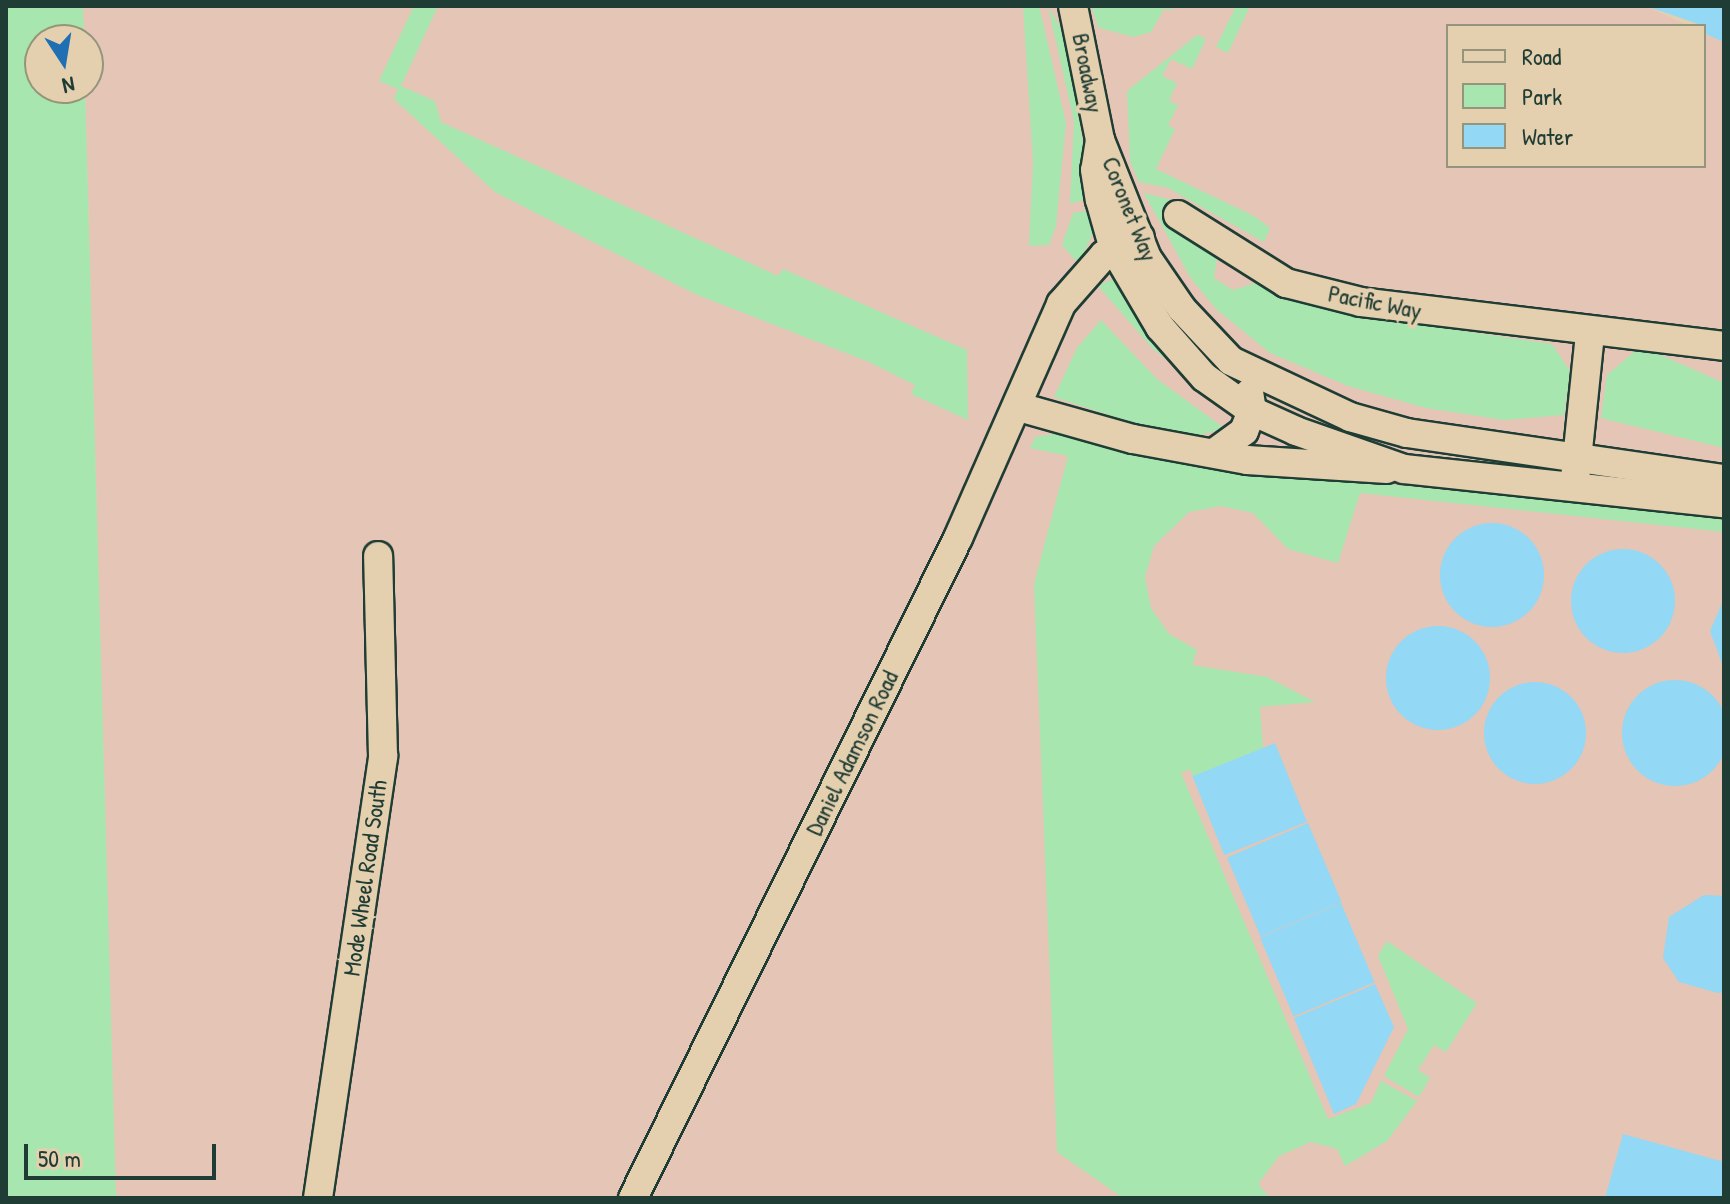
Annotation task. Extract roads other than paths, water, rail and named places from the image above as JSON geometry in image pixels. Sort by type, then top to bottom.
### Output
[{"type":"street","name":"Broadway","points":[[1073,6],[1100,140]]},
{"type":"street","name":"Coronet Way","points":[[1100,140],[1162,282],[1231,361],[1350,417],[1482,448],[1724,479]]},
{"type":"street","name":"Coronet Way","points":[[1100,140],[1095,170],[1114,249],[1181,353],[1252,411],[1404,469],[1724,503]]},
{"type":"street","name":"Pacific Way","points":[[1178,215],[1286,283],[1361,302],[1590,334],[1724,346]]},
{"type":"street","points":[[1114,249],[1140,237]]},
{"type":"street","name":"Daniel Adamson Road","points":[[633,1198],[1019,407],[1061,304],[1114,249]]},
{"type":"street","points":[[1574,488],[1590,334]]},
{"type":"street","points":[[1214,453],[1244,431],[1252,411],[1231,361]]},
{"type":"street","points":[[1019,407],[1133,439],[1214,453],[1346,471],[1404,469]]},
{"type":"street","name":"Mode Wheel Road South","points":[[318,1198],[383,756],[378,556]]},
{"type":"water","points":[[1646,6],[1724,6],[1724,42],[1706,34],[1706,24]]},
{"type":"water","points":[[1492,523],[1512,527],[1535,546],[1544,575],[1540,595],[1521,618],[1492,627],[1472,623],[1449,604],[1440,575],[1444,555],[1463,532]]},
{"type":"water","points":[[1623,549],[1643,553],[1660,564],[1671,581],[1675,601],[1671,621],[1660,638],[1643,649],[1623,653],[1603,649],[1586,638],[1575,621],[1571,601],[1575,581],[1586,564],[1603,553]]},
{"type":"water","points":[[1724,599],[1724,669],[1710,631]]},
{"type":"water","points":[[1438,626],[1458,630],[1475,641],[1486,658],[1490,678],[1486,698],[1475,715],[1458,726],[1438,730],[1418,726],[1401,715],[1390,698],[1386,678],[1390,658],[1401,641],[1418,630]]},
{"type":"water","points":[[1675,680],[1695,684],[1713,695],[1724,713],[1728,733],[1724,753],[1713,771],[1695,782],[1675,786],[1655,782],[1637,771],[1626,753],[1622,733],[1626,713],[1637,695],[1655,684]]},
{"type":"water","points":[[1535,682],[1555,686],[1571,697],[1582,713],[1586,733],[1582,753],[1571,769],[1555,780],[1535,784],[1515,780],[1499,769],[1488,753],[1484,733],[1488,713],[1499,697],[1515,686]]},
{"type":"water","points":[[1275,743],[1307,822],[1224,855],[1192,776]]},
{"type":"water","points":[[1308,823],[1342,902],[1261,937],[1227,857]]},
{"type":"water","points":[[1704,895],[1724,896],[1724,992],[1679,982],[1663,958],[1669,917]]},
{"type":"water","points":[[1341,903],[1375,982],[1294,1017],[1260,937]]},
{"type":"water","points":[[1375,984],[1394,1027],[1356,1104],[1334,1114],[1294,1018]]},
{"type":"water","points":[[1623,1134],[1724,1162],[1724,1198],[1605,1198]]}]
